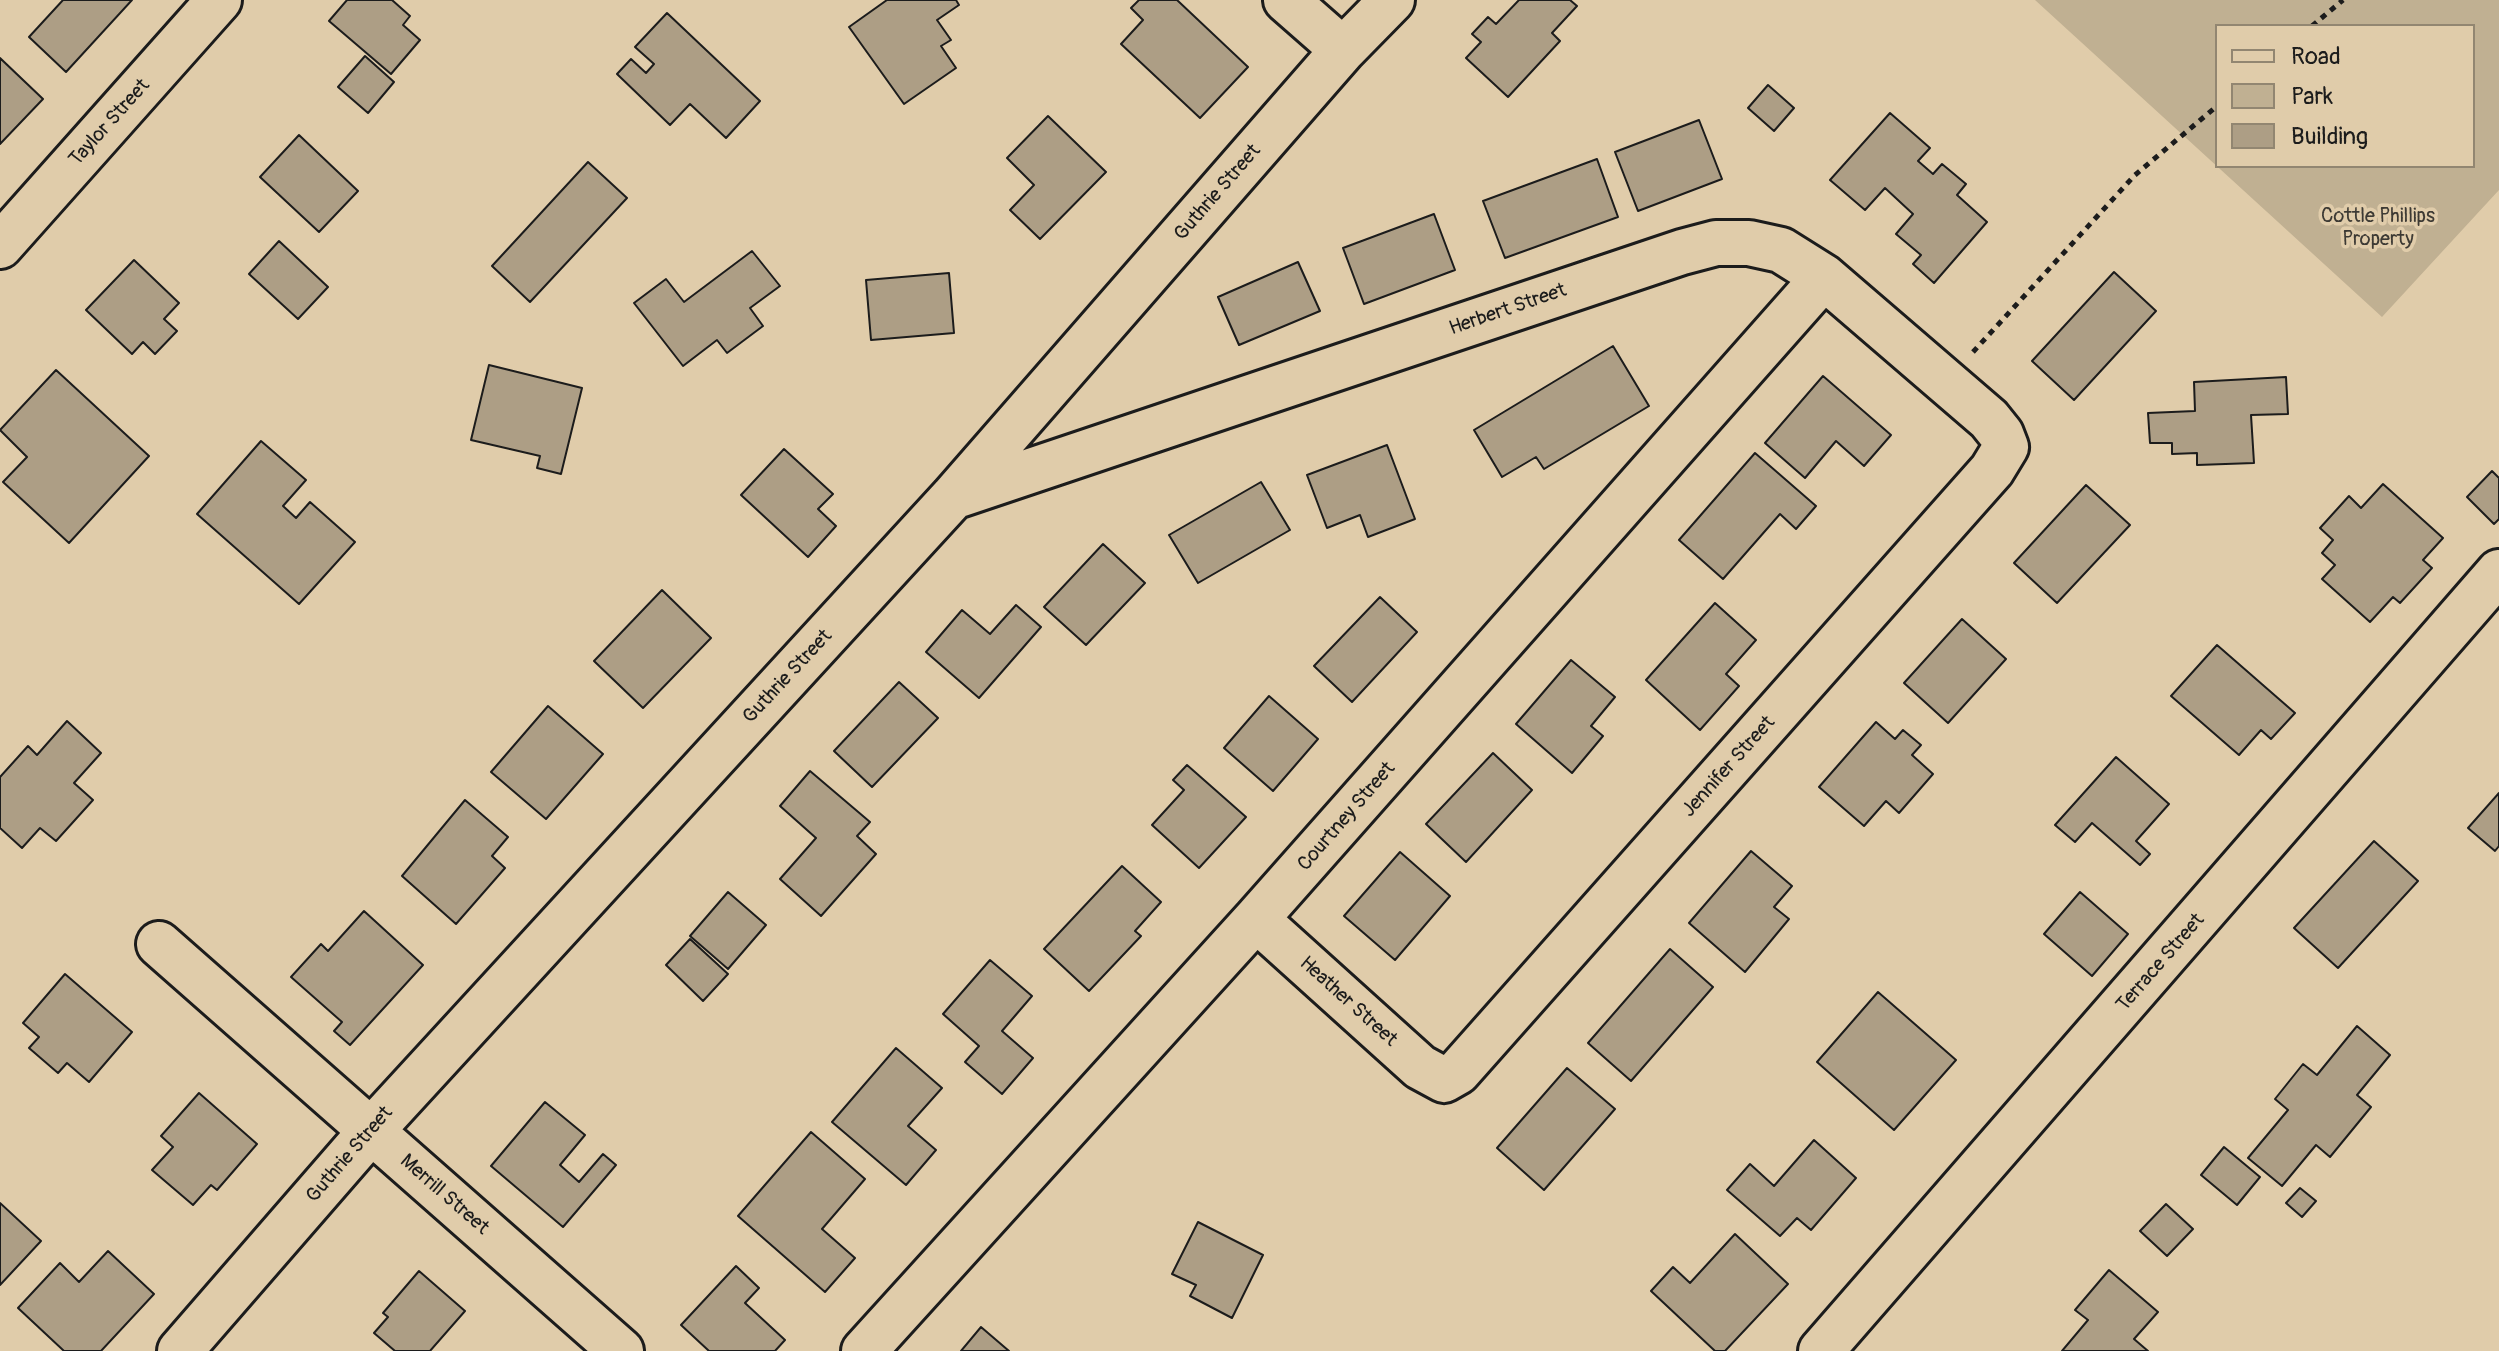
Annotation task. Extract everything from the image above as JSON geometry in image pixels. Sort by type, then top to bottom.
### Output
[{"type":"street","name":"Taylor Street","points":[[0,246],[219,0]]},
{"type":"street","points":[[1286,0],[1343,50]]},
{"type":"street","name":"Guthrie Street","points":[[180,1351],[371,1131],[953,497],[1343,50],[1392,0]]},
{"type":"street","name":"Herbert Street","points":[[953,497],[1716,243],[1749,243],[1781,250],[1824,277],[1989,419],[2001,434],[2006,447]]},
{"type":"street","name":"Courtney Street","points":[[864,1351],[1256,919],[1824,277]]},
{"type":"street","name":"Jennifer Street","points":[[1444,1080],[1458,1072],[1532,989],[1992,470],[2006,447]]},
{"type":"street","name":"Terrace Street","points":[[1821,1351],[2499,572]]},
{"type":"street","name":"Heather Street","points":[[1256,919],[1420,1067],[1444,1080]]},
{"type":"street","name":"Merrill Street","points":[[159,944],[621,1351]]},
{"type":"path","points":[[2314,24],[2343,0]]},
{"type":"path","points":[[1945,382],[2135,175],[2215,108]]},
{"type":"green space","name":"Cottle Phillips Property","points":[[2035,0],[2499,0],[2499,190],[2382,317],[2219,168],[2475,168],[2475,24],[2215,24],[2215,164]]},
{"type":"building","points":[[63,0],[132,0],[66,72],[29,37]]},
{"type":"building","points":[[347,0],[392,0],[410,16],[403,25],[420,40],[391,74],[329,21]]},
{"type":"building","points":[[887,0],[956,0],[959,5],[937,20],[951,40],[941,46],[956,68],[904,104],[849,27]]},
{"type":"building","points":[[1139,0],[1177,0],[1248,67],[1200,118],[1121,44],[1143,20],[1131,8]]},
{"type":"building","points":[[1519,0],[1570,0],[1577,6],[1552,33],[1560,41],[1508,97],[1466,58],[1481,42],[1472,34],[1488,17],[1496,24]]},
{"type":"building","points":[[667,13],[760,101],[726,138],[690,104],[670,125],[617,74],[631,59],[646,73],[654,64],[635,47]]},
{"type":"building","points":[[365,56],[394,82],[368,113],[338,87]]},
{"type":"building","points":[[0,58],[43,99],[0,144]]},
{"type":"building","points":[[1768,85],[1794,108],[1774,131],[1748,108]]},
{"type":"building","points":[[1890,113],[1930,148],[1918,161],[1933,174],[1942,164],[1966,184],[1957,195],[1987,222],[1934,283],[1913,264],[1921,255],[1896,234],[1913,214],[1885,188],[1865,210],[1830,180]]},
{"type":"building","points":[[1048,116],[1106,172],[1040,239],[1010,210],[1034,185],[1007,158]]},
{"type":"building","points":[[1699,120],[1722,179],[1638,211],[1615,152]]},
{"type":"building","points":[[299,135],[358,191],[319,232],[260,177]]},
{"type":"building","points":[[1597,159],[1618,217],[1505,258],[1483,201]]},
{"type":"building","points":[[588,162],[627,198],[530,302],[492,266]]},
{"type":"building","points":[[1434,214],[1455,270],[1364,304],[1343,248]]},
{"type":"building","points":[[279,241],[328,287],[298,319],[249,274]]},
{"type":"building","points":[[752,251],[780,286],[750,308],[763,326],[727,353],[717,340],[683,366],[634,303],[666,279],[684,302]]},
{"type":"building","points":[[134,260],[179,303],[164,319],[177,331],[155,354],[143,342],[132,354],[86,310]]},
{"type":"building","points":[[1298,262],[1320,311],[1239,345],[1218,297]]},
{"type":"building","points":[[2114,272],[2156,311],[2074,400],[2032,361]]},
{"type":"building","points":[[949,273],[954,333],[871,340],[866,280]]},
{"type":"building","points":[[1613,346],[1649,406],[1544,469],[1536,457],[1502,477],[1474,430]]},
{"type":"building","points":[[489,365],[582,388],[561,474],[537,468],[540,456],[471,440]]},
{"type":"building","points":[[56,370],[149,456],[69,543],[3,482],[27,457],[0,430]]},
{"type":"building","points":[[1823,376],[1891,435],[1864,466],[1836,441],[1805,478],[1765,443]]},
{"type":"building","points":[[2286,377],[2288,414],[2251,415],[2254,463],[2197,465],[2197,453],[2172,454],[2172,443],[2150,443],[2148,413],[2195,411],[2194,382]]},
{"type":"building","points":[[261,441],[306,480],[283,506],[296,518],[310,502],[355,542],[299,604],[197,514]]},
{"type":"building","points":[[1387,445],[1415,519],[1368,537],[1360,515],[1327,528],[1307,475]]},
{"type":"building","points":[[784,449],[833,494],[818,509],[836,526],[808,557],[741,495]]},
{"type":"building","points":[[1755,453],[1816,506],[1796,529],[1780,514],[1723,579],[1679,540]]},
{"type":"building","points":[[2492,471],[2499,478],[2499,519],[2494,524],[2467,497]]},
{"type":"building","points":[[1261,482],[1290,530],[1198,583],[1169,535]]},
{"type":"building","points":[[2383,484],[2443,538],[2423,560],[2432,568],[2400,603],[2393,597],[2370,622],[2322,579],[2335,565],[2322,553],[2333,540],[2320,528],[2349,496],[2361,508]]},
{"type":"building","points":[[2086,485],[2130,525],[2057,603],[2014,563]]},
{"type":"building","points":[[1103,544],[1145,583],[1086,645],[1044,607]]},
{"type":"building","points":[[662,590],[711,638],[643,708],[594,661]]},
{"type":"building","points":[[1380,597],[1417,632],[1352,702],[1314,666]]},
{"type":"building","points":[[1715,603],[1756,640],[1726,674],[1739,686],[1700,730],[1646,680]]},
{"type":"building","points":[[1016,605],[1041,627],[979,698],[926,652],[962,610],[990,634]]},
{"type":"building","points":[[1962,619],[2006,659],[1948,723],[1904,683]]},
{"type":"building","points":[[2217,645],[2295,713],[2271,739],[2261,730],[2239,755],[2171,696]]},
{"type":"building","points":[[1571,660],[1615,697],[1591,726],[1603,736],[1572,773],[1516,724]]},
{"type":"building","points":[[899,682],[938,718],[872,787],[834,751]]},
{"type":"building","points":[[1269,696],[1318,739],[1273,791],[1224,748]]},
{"type":"building","points":[[548,706],[603,754],[546,819],[491,772]]},
{"type":"building","points":[[67,721],[101,753],[74,783],[93,800],[56,841],[40,828],[22,848],[0,828],[0,777],[28,746],[37,755]]},
{"type":"building","points":[[1876,722],[1895,739],[1903,730],[1921,745],[1912,755],[1933,774],[1899,813],[1886,801],[1864,826],[1819,787]]},
{"type":"building","points":[[1493,753],[1532,790],[1466,862],[1426,824]]},
{"type":"building","points":[[2116,757],[2169,804],[2136,841],[2150,854],[2140,865],[2092,823],[2075,842],[2055,825]]},
{"type":"building","points":[[1187,765],[1246,817],[1199,868],[1152,825],[1184,790],[1173,780]]},
{"type":"building","points":[[810,771],[870,822],[857,836],[876,854],[821,916],[780,879],[816,838],[780,806]]},
{"type":"building","points":[[2499,793],[2499,846],[2495,851],[2468,828]]},
{"type":"building","points":[[465,800],[508,837],[492,856],[505,868],[456,924],[402,876]]},
{"type":"building","points":[[2374,841],[2418,881],[2338,968],[2294,928]]},
{"type":"building","points":[[1751,851],[1792,886],[1774,907],[1789,919],[1745,972],[1689,923]]},
{"type":"building","points":[[1400,852],[1450,896],[1395,960],[1344,916]]},
{"type":"building","points":[[1122,866],[1161,902],[1135,931],[1141,936],[1089,991],[1044,949]]},
{"type":"building","points":[[728,892],[766,925],[728,969],[690,936]]},
{"type":"building","points":[[2080,892],[2128,934],[2092,976],[2044,934]]},
{"type":"building","points":[[364,911],[423,965],[350,1045],[334,1031],[342,1022],[291,977],[321,944],[328,951]]},
{"type":"building","points":[[690,939],[728,974],[703,1001],[666,965]]},
{"type":"building","points":[[1670,949],[1713,987],[1631,1081],[1588,1043]]},
{"type":"building","points":[[990,960],[1032,996],[1002,1031],[1033,1058],[1002,1094],[965,1062],[979,1046],[943,1014]]},
{"type":"building","points":[[65,974],[132,1032],[89,1082],[67,1063],[58,1073],[29,1048],[39,1037],[23,1023]]},
{"type":"building","points":[[1878,992],[1956,1060],[1894,1130],[1817,1062]]},
{"type":"building","points":[[2357,1026],[2390,1055],[2357,1095],[2371,1107],[2330,1157],[2316,1145],[2282,1186],[2248,1158],[2288,1110],[2275,1099],[2303,1064],[2317,1075]]},
{"type":"building","points":[[896,1048],[942,1088],[908,1126],[936,1150],[906,1185],[832,1122]]},
{"type":"building","points":[[1567,1068],[1615,1109],[1544,1190],[1497,1148]]},
{"type":"building","points":[[199,1093],[257,1144],[217,1190],[211,1185],[193,1205],[152,1170],[173,1147],[161,1136]]},
{"type":"building","points":[[545,1102],[585,1135],[560,1165],[579,1182],[603,1154],[616,1165],[563,1227],[491,1166]]},
{"type":"building","points":[[811,1132],[865,1179],[822,1229],[855,1258],[825,1292],[738,1216]]},
{"type":"building","points":[[1814,1140],[1856,1178],[1811,1230],[1797,1218],[1780,1236],[1727,1190],[1750,1164],[1774,1186]]},
{"type":"building","points":[[2224,1147],[2260,1177],[2237,1205],[2201,1175]]},
{"type":"building","points":[[2300,1188],[2316,1201],[2302,1217],[2286,1203]]},
{"type":"building","points":[[0,1203],[41,1241],[0,1285]]},
{"type":"building","points":[[2166,1204],[2193,1229],[2167,1256],[2140,1231]]},
{"type":"building","points":[[1198,1222],[1263,1255],[1232,1318],[1190,1296],[1196,1285],[1172,1274]]},
{"type":"building","points":[[1735,1234],[1788,1284],[1725,1351],[1715,1351],[1651,1291],[1673,1267],[1690,1283]]},
{"type":"building","points":[[108,1251],[154,1294],[101,1351],[64,1351],[18,1308],[60,1263],[79,1282]]},
{"type":"building","points":[[736,1266],[759,1288],[745,1303],[785,1340],[775,1351],[709,1351],[681,1325]]},
{"type":"building","points":[[2109,1270],[2158,1312],[2134,1339],[2148,1351],[2062,1351],[2088,1320],[2075,1310]]},
{"type":"building","points":[[419,1271],[465,1311],[430,1351],[395,1351],[374,1333],[388,1317],[383,1313]]},
{"type":"building","points":[[981,1327],[1009,1351],[961,1351]]}]
